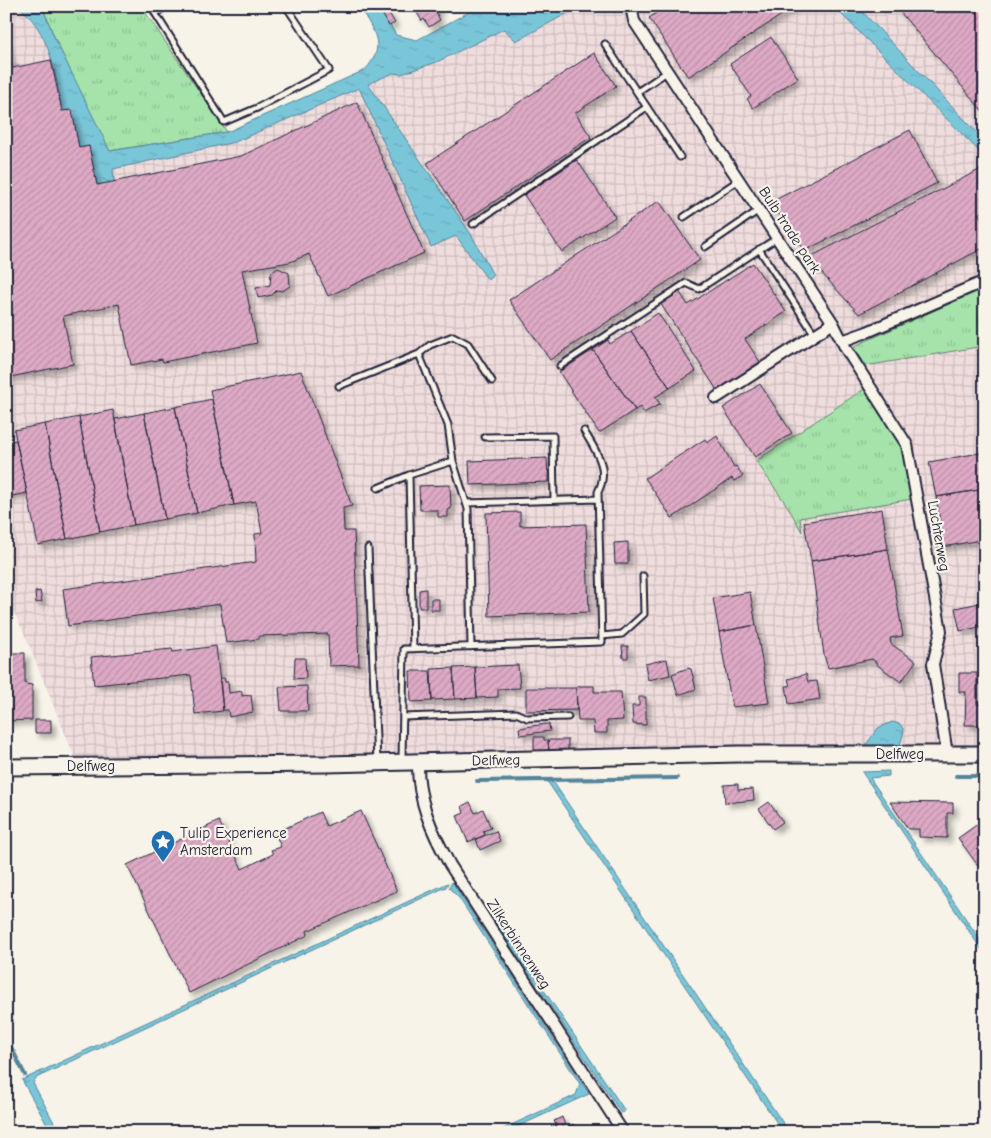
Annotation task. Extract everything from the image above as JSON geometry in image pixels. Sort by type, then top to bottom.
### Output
[{"type":"main road","name":"Delfweg","points":[[6,767],[377,763],[738,754],[985,754]]},
{"type":"street","name":"Bulb trade park","points":[[630,6],[634,22],[777,237],[833,323],[842,341]]},
{"type":"street","points":[[842,341],[868,332],[985,280]]},
{"type":"street","points":[[716,398],[833,323]]},
{"type":"street","name":"Luchterweg","points":[[842,341],[907,445],[941,630],[933,664],[947,754]]},
{"type":"street","name":"Zilkerbinnenweg","points":[[410,762],[432,833],[450,865],[623,1132]]},
{"type":"lane","points":[[168,6],[155,12],[224,122],[256,108],[329,70],[286,6]]},
{"type":"lane","points":[[605,44],[680,157]]},
{"type":"lane","points":[[637,92],[667,72]]},
{"type":"lane","points":[[473,224],[647,107]]},
{"type":"lane","points":[[684,217],[739,180]]},
{"type":"lane","points":[[705,247],[759,210]]},
{"type":"lane","points":[[560,366],[686,283],[699,289],[777,237]]},
{"type":"lane","points":[[759,249],[815,335]]},
{"type":"lane","points":[[339,386],[419,354],[430,345],[453,336],[468,344],[492,381]]},
{"type":"lane","points":[[419,354],[448,426],[453,462],[466,503],[471,647]]},
{"type":"lane","points":[[410,762],[403,717],[404,649],[602,642],[598,492],[604,481],[602,466],[584,431]]},
{"type":"lane","points":[[485,437],[553,436],[554,500]]},
{"type":"lane","points":[[378,488],[409,475],[453,462]]},
{"type":"lane","points":[[409,475],[414,649]]},
{"type":"lane","points":[[466,503],[598,499]]},
{"type":"lane","points":[[368,548],[377,763]]},
{"type":"lane","points":[[602,636],[622,634],[644,614],[644,576]]},
{"type":"lane","points":[[403,717],[516,713],[527,718],[568,718]]},
{"type":"shaded area","points":[[6,6],[20,7],[42,32],[53,61],[62,111],[72,110],[89,146],[97,185],[113,169],[235,142],[393,73],[401,74],[437,62],[504,29],[517,41],[581,6],[985,6],[985,745],[75,758],[24,633],[6,596]]},
{"type":"green space","points":[[42,6],[141,6],[227,132],[109,151],[55,39]]},
{"type":"green space","points":[[985,288],[985,350],[978,347],[865,366],[854,348],[859,344]]},
{"type":"green space","points":[[864,389],[903,447],[912,499],[800,518],[802,532],[788,507],[756,461]]},
{"type":"water","points":[[18,6],[42,6],[55,39],[110,151],[227,132],[365,70],[376,53],[377,45],[373,31],[359,6],[379,6],[396,35],[417,40],[480,6],[581,6],[516,41],[504,29],[437,62],[401,74],[393,73],[368,84],[471,234],[493,275],[488,280],[456,236],[431,247],[359,88],[235,142],[113,169],[114,182],[97,185],[89,146],[79,148],[72,110],[62,111],[54,68],[45,41],[29,16]]},
{"type":"water","points":[[833,6],[857,6],[985,141],[985,157]]},
{"type":"water","points":[[892,722],[900,724],[904,730],[900,746],[865,746],[878,728]]},
{"type":"water","points":[[889,771],[889,776],[870,778],[985,947],[985,955],[862,772]]},
{"type":"water","points":[[547,781],[554,783],[789,1132],[783,1132]]},
{"type":"water","points":[[452,882],[589,1094],[506,1132],[496,1132],[576,1095],[580,1084],[459,898],[449,888]]},
{"type":"water","points":[[448,883],[446,887],[36,1078],[33,1083],[59,1132],[51,1132],[22,1080]]},
{"type":"water","points":[[490,910],[625,1111],[621,1113],[488,911]]},
{"type":"building","points":[[437,6],[439,10],[436,12],[440,20],[429,27],[424,19],[422,21],[414,8]]},
{"type":"building","points":[[654,6],[795,6],[688,77],[649,18],[658,12]]},
{"type":"building","points":[[895,6],[985,6],[985,114]]},
{"type":"building","points":[[387,10],[395,23],[389,26],[382,13]]},
{"type":"building","points":[[771,37],[798,78],[753,108],[747,99],[751,96],[730,64]]},
{"type":"building","points":[[6,39],[12,68],[51,60],[62,111],[72,110],[79,148],[89,146],[97,185],[241,156],[357,102],[424,253],[328,296],[309,254],[290,262],[242,270],[257,343],[163,362],[162,359],[131,365],[119,304],[63,316],[73,364],[6,378]]},
{"type":"building","points":[[594,53],[616,86],[575,113],[591,137],[465,221],[427,163]]},
{"type":"building","points":[[910,130],[937,183],[804,251],[771,202]]},
{"type":"building","points":[[577,160],[615,217],[562,252],[524,195]]},
{"type":"building","points":[[985,167],[985,210],[978,214],[985,222],[985,253],[981,249],[859,314],[808,258]]},
{"type":"building","points":[[659,201],[700,260],[550,360],[509,300]]},
{"type":"building","points":[[753,263],[786,312],[745,339],[760,362],[717,390],[660,303],[679,291],[688,305]]},
{"type":"building","points":[[278,268],[289,273],[290,286],[282,291],[277,290],[272,295],[258,298],[256,288],[270,285],[271,273]]},
{"type":"building","points":[[658,313],[696,371],[670,388],[631,331]]},
{"type":"building","points":[[631,331],[670,388],[655,397],[660,404],[644,413],[640,407],[635,410],[593,350],[608,340],[610,344]]},
{"type":"building","points":[[593,350],[635,410],[599,433],[559,372]]},
{"type":"building","points":[[301,371],[352,506],[343,508],[344,531],[354,531],[359,665],[329,666],[328,634],[259,636],[259,639],[226,643],[220,604],[68,626],[63,589],[256,562],[255,534],[262,533],[256,501],[234,505],[210,390]]},
{"type":"building","points":[[760,384],[792,433],[755,457],[723,408]]},
{"type":"building","points":[[212,399],[234,505],[197,513],[175,407]]},
{"type":"building","points":[[175,407],[197,513],[165,519],[144,413]]},
{"type":"building","points":[[113,410],[134,525],[100,532],[79,417]]},
{"type":"building","points":[[144,413],[165,519],[134,525],[115,419]]},
{"type":"building","points":[[79,417],[100,532],[67,539],[45,424]]},
{"type":"building","points":[[45,424],[67,539],[38,545],[14,430]]},
{"type":"building","points":[[717,436],[734,467],[736,466],[743,476],[734,481],[732,478],[672,518],[645,478],[705,439],[707,443]]},
{"type":"building","points":[[16,440],[27,493],[7,497],[6,442]]},
{"type":"building","points":[[985,452],[985,489],[936,497],[929,462]]},
{"type":"building","points":[[547,458],[548,482],[470,485],[469,461]]},
{"type":"building","points":[[450,485],[451,509],[448,509],[448,517],[438,517],[438,510],[420,510],[419,486]]},
{"type":"building","points":[[985,489],[985,539],[938,548],[934,523],[940,522],[936,497]]},
{"type":"building","points":[[882,509],[888,549],[811,561],[804,522]]},
{"type":"building","points":[[520,512],[520,526],[586,524],[589,612],[489,616],[486,513]]},
{"type":"building","points":[[628,542],[628,564],[615,564],[614,543]]},
{"type":"building","points":[[888,549],[903,636],[890,638],[891,644],[916,661],[901,682],[872,659],[828,668],[824,655],[811,561]]},
{"type":"building","points":[[426,589],[426,608],[419,608],[419,590]]},
{"type":"building","points":[[40,591],[42,602],[36,603],[35,592]]},
{"type":"building","points":[[750,592],[756,625],[719,632],[713,598]]},
{"type":"building","points":[[431,599],[439,599],[439,610],[431,610]]},
{"type":"building","points":[[985,602],[985,626],[960,631],[955,608]]},
{"type":"building","points":[[756,625],[769,703],[732,707],[719,632]]},
{"type":"building","points":[[216,646],[223,711],[195,714],[191,675],[94,685],[91,657],[172,649],[173,652]]},
{"type":"building","points":[[622,646],[628,646],[628,658],[623,658]]},
{"type":"building","points":[[6,653],[25,653],[25,684],[32,685],[32,720],[6,721]]},
{"type":"building","points":[[295,658],[305,658],[306,678],[294,679]]},
{"type":"building","points":[[667,659],[670,675],[648,680],[645,664]]},
{"type":"building","points":[[518,665],[520,688],[498,689],[498,697],[477,698],[475,667]]},
{"type":"building","points":[[475,667],[477,698],[455,699],[453,668]]},
{"type":"building","points":[[453,668],[455,699],[432,700],[431,669]]},
{"type":"building","points":[[688,668],[691,669],[696,689],[678,695],[672,674]]},
{"type":"building","points":[[410,671],[430,671],[432,701],[411,702]]},
{"type":"building","points":[[959,673],[977,673],[977,704],[983,705],[984,725],[965,725],[966,692],[959,692]]},
{"type":"building","points":[[806,674],[808,682],[817,681],[820,699],[789,704],[786,686],[790,686],[788,679]]},
{"type":"building","points":[[220,678],[224,678],[225,682],[228,682],[229,693],[242,691],[242,696],[251,695],[253,712],[229,717],[228,710],[223,710]]},
{"type":"building","points":[[307,686],[308,711],[281,711],[279,687]]},
{"type":"building","points":[[579,686],[594,686],[594,692],[621,692],[623,720],[607,721],[607,733],[594,733],[593,721],[578,721],[576,688]]},
{"type":"building","points":[[526,688],[576,688],[577,710],[526,711]]},
{"type":"building","points":[[639,697],[646,697],[646,725],[633,724],[632,706],[639,706]]},
{"type":"building","points":[[35,720],[51,720],[51,733],[35,733]]},
{"type":"building","points":[[549,724],[550,731],[520,735],[519,728]]},
{"type":"building","points":[[534,737],[544,737],[544,740],[548,740],[549,752],[534,753]]},
{"type":"building","points":[[548,740],[568,740],[568,752],[549,752]]},
{"type":"building","points":[[738,784],[738,790],[753,789],[754,800],[725,803],[724,785]]},
{"type":"building","points":[[470,802],[475,813],[483,809],[491,828],[483,831],[485,835],[468,842],[457,816],[464,813],[462,806]]},
{"type":"building","points":[[769,802],[783,822],[773,829],[759,809]]},
{"type":"building","points":[[890,802],[953,803],[953,813],[947,813],[947,838],[919,837],[919,829],[908,829]]},
{"type":"building","points":[[361,811],[397,891],[307,931],[308,935],[189,993],[127,865],[219,821],[242,869],[273,854],[271,850],[281,847],[275,833],[320,812],[326,826]]},
{"type":"building","points":[[982,821],[985,825],[985,868],[981,870],[958,838]]},
{"type":"building","points":[[496,831],[500,841],[480,850],[476,839]]},
{"type":"building","points":[[562,1117],[565,1125],[558,1129],[554,1121]]},
{"type":"building","points":[[573,1124],[576,1131],[583,1128],[585,1132],[559,1132]]},
{"type":"waterway","points":[[956,776],[985,776]]},
{"type":"waterway","points":[[477,781],[677,778]]},
{"type":"waterway","points":[[6,1037],[25,1075]]},
{"type":"place","name":"Tulip Experience Amsterdam","points":[[163,863]]}]
